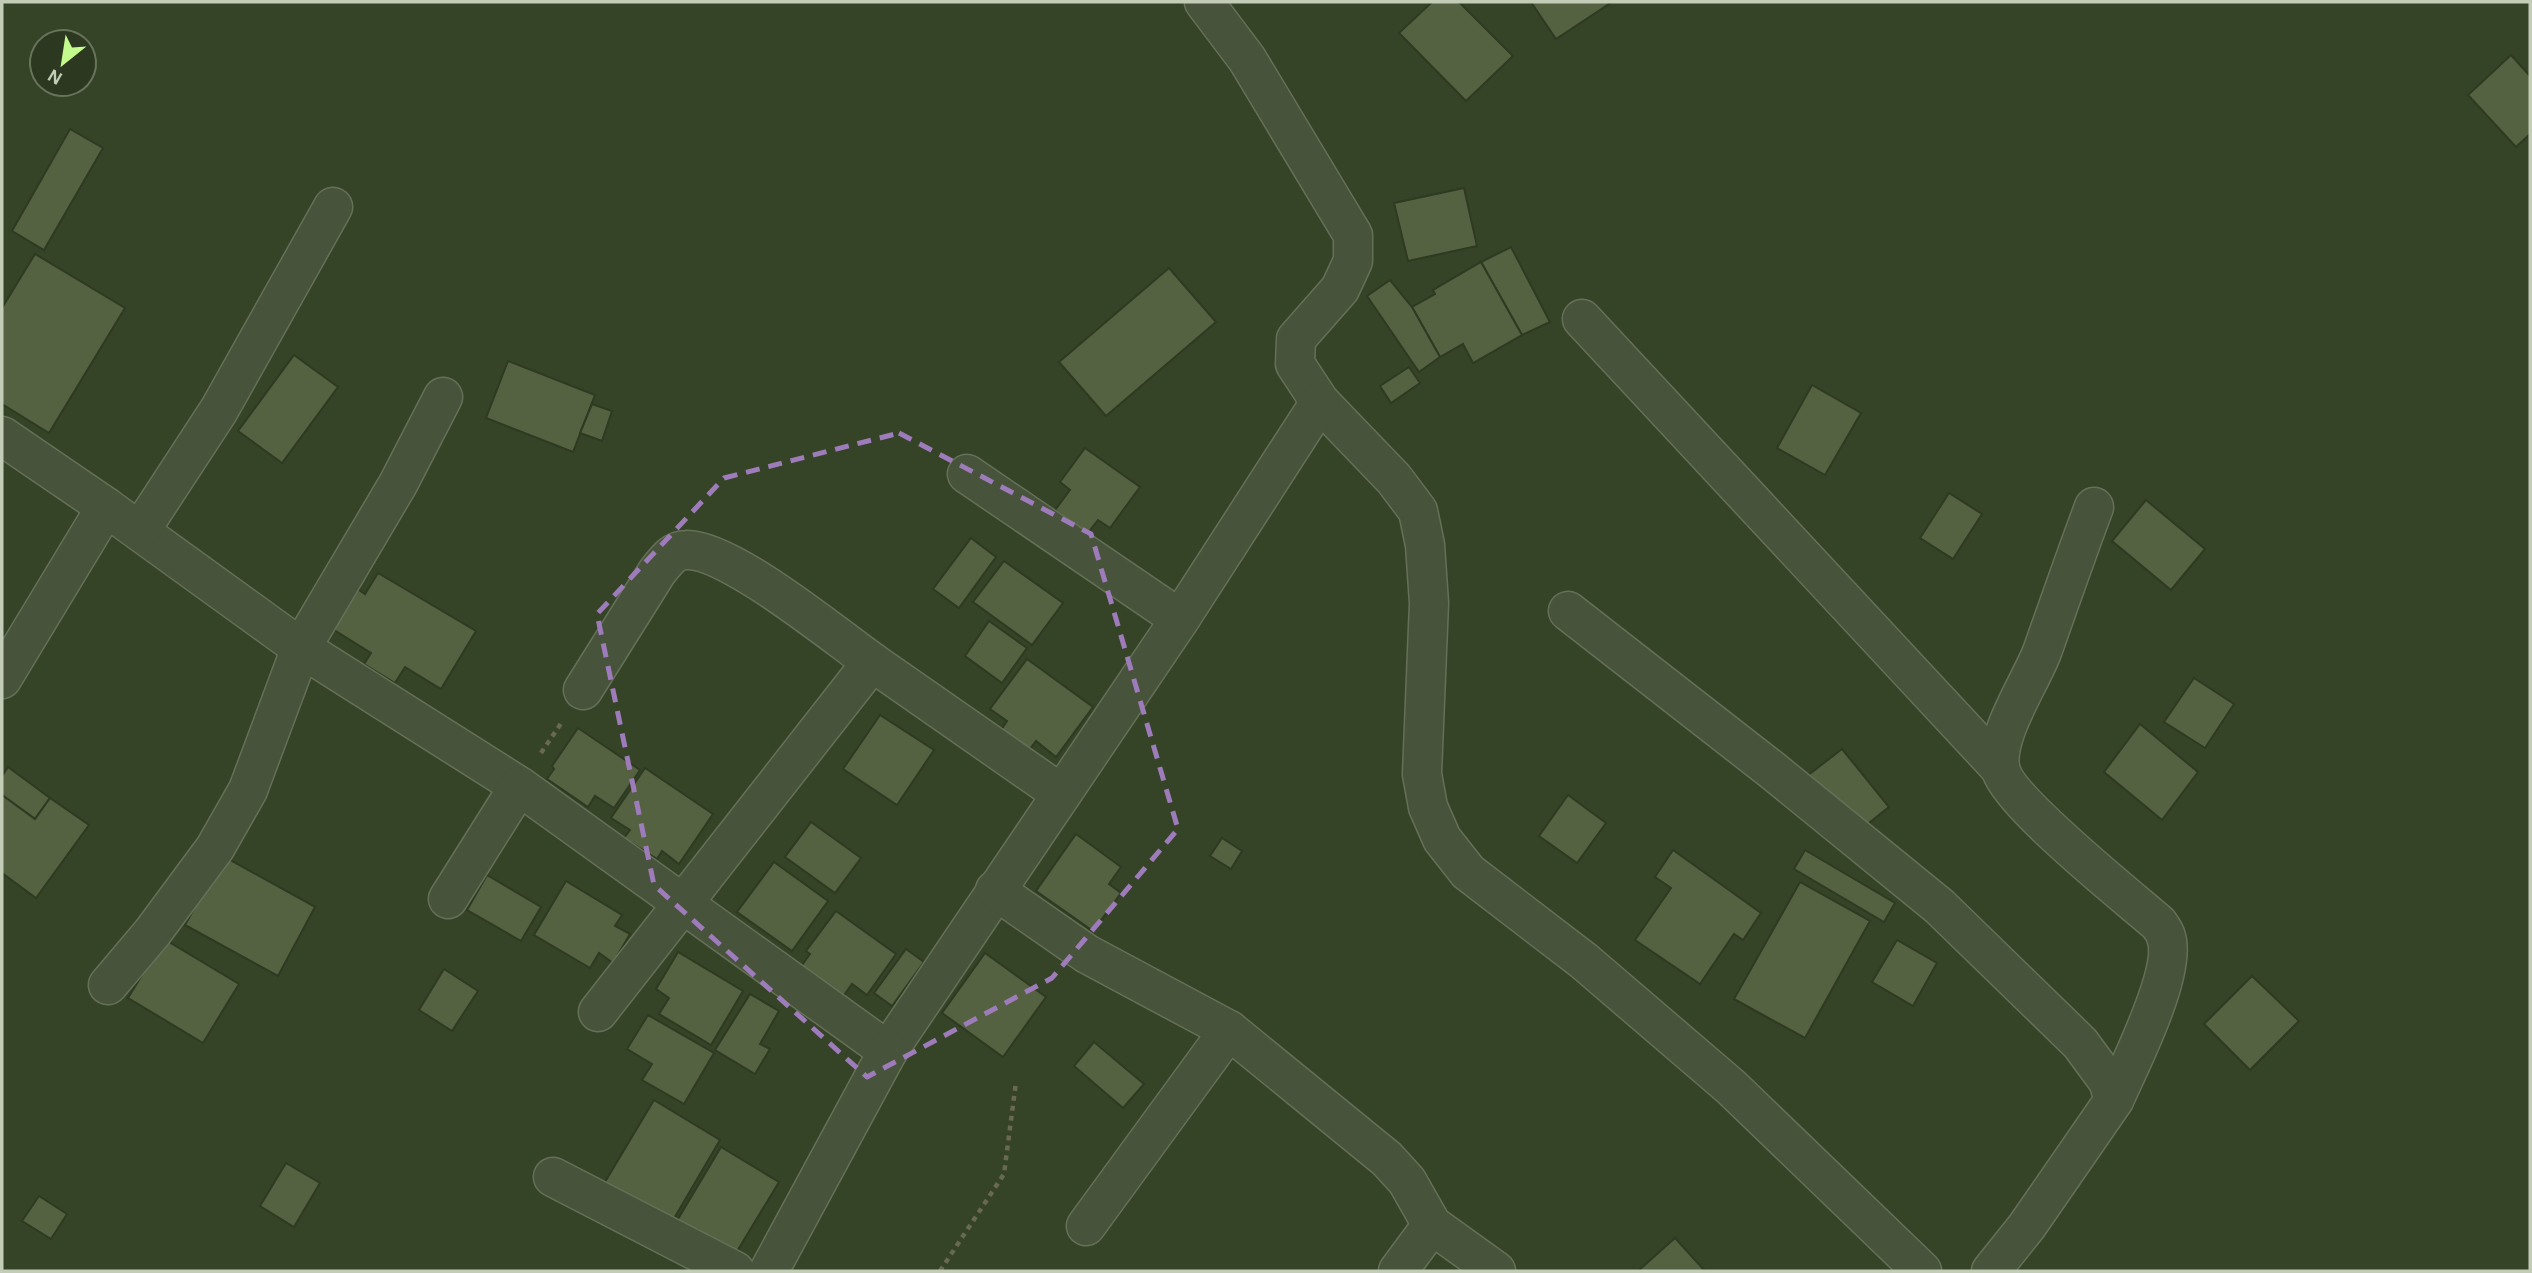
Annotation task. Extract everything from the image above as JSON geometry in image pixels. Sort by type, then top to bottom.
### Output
[{"type":"street","points":[[1204,2],[1247,59],[1353,235],[1353,261],[1340,289],[1296,339],[1295,364],[1320,402],[1394,479],[1418,511],[1425,545],[1429,603],[1422,774],[1428,807],[1442,839],[1468,872],[1584,961],[1731,1087],[1922,1271]]},
{"type":"street","points":[[140,531],[219,410],[333,207]]},
{"type":"street","points":[[1582,318],[2000,768],[2009,786],[2059,836],[2158,923],[2167,938],[2168,964],[2159,993],[2114,1100],[2027,1226],[1991,1271]]},
{"type":"street","points":[[108,985],[152,933],[215,848],[248,790],[301,648],[391,495],[443,397]]},
{"type":"street","points":[[769,1271],[888,1051],[1060,793],[1180,620],[1320,402]]},
{"type":"street","points":[[2,436],[107,507],[301,648],[519,786],[888,1051]]},
{"type":"street","points":[[967,474],[1180,620]]},
{"type":"street","points":[[2,679],[107,507]]},
{"type":"street","points":[[2000,768],[2001,748],[2040,655],[2094,507]]},
{"type":"street","points":[[583,690],[669,557],[682,549],[703,551],[730,563],[1060,793]]},
{"type":"street","points":[[1568,611],[1772,770],[1939,906],[2080,1042],[2108,1082],[2114,1100]]},
{"type":"street","points":[[598,1012],[872,662]]},
{"type":"street","points":[[448,899],[519,786]]},
{"type":"street","points":[[995,890],[1087,954],[1229,1030],[1387,1159],[1407,1181],[1432,1225],[1496,1271]]},
{"type":"street","points":[[1086,1226],[1229,1030]]},
{"type":"street","points":[[553,1177],[735,1271]]},
{"type":"street","points":[[1398,1271],[1432,1225]]},
{"type":"path","points":[[519,786],[583,690]]},
{"type":"path","points":[[940,1271],[1004,1174],[1016,1082]]},
{"type":"highlighted area","points":[[899,433],[1091,534],[1178,829],[1052,978],[867,1077],[654,885],[597,614],[724,478]]},
{"type":"building","points":[[1432,2],[1459,2],[1513,56],[1466,101],[1399,33]]},
{"type":"building","points":[[1531,2],[1612,2],[1556,39]]},
{"type":"building","points":[[2511,55],[2530,76],[2530,134],[2516,147],[2468,95]]},
{"type":"building","points":[[70,129],[103,148],[44,250],[12,231]]},
{"type":"building","points":[[1464,188],[1477,246],[1408,261],[1394,203]]},
{"type":"building","points":[[1511,247],[1550,322],[1522,335],[1481,262]]},
{"type":"building","points":[[35,254],[125,308],[49,433],[2,404],[2,308]]},
{"type":"building","points":[[1481,262],[1522,335],[1473,363],[1463,344],[1440,357],[1412,307],[1435,294],[1433,290]]},
{"type":"building","points":[[1169,268],[1216,322],[1106,416],[1059,362]]},
{"type":"building","points":[[1390,280],[1412,307],[1440,357],[1419,372],[1367,296]]},
{"type":"building","points":[[294,355],[338,387],[282,463],[238,431]]},
{"type":"building","points":[[508,361],[595,395],[573,452],[486,418]]},
{"type":"building","points":[[1409,367],[1420,383],[1391,403],[1380,386]]},
{"type":"building","points":[[1812,385],[1861,413],[1825,475],[1777,448]]},
{"type":"building","points":[[592,404],[612,411],[602,441],[580,433]]},
{"type":"building","points":[[1085,448],[1140,487],[1110,528],[1098,520],[1087,534],[1055,510],[1070,490],[1060,482]]},
{"type":"building","points":[[1949,493],[1982,514],[1953,559],[1920,538]]},
{"type":"building","points":[[2146,500],[2205,549],[2171,590],[2112,541]]},
{"type":"building","points":[[971,538],[996,557],[959,608],[933,589]]},
{"type":"building","points":[[1004,561],[1063,603],[1032,645],[973,602]]},
{"type":"building","points":[[378,573],[476,631],[441,689],[405,667],[395,683],[364,664],[371,653],[331,628],[356,588],[365,594]]},
{"type":"building","points":[[989,621],[1027,648],[1002,683],[965,656]]},
{"type":"building","points":[[1027,659],[1093,707],[1056,757],[1036,741],[1027,753],[999,733],[1007,721],[990,709]]},
{"type":"building","points":[[2194,678],[2234,704],[2205,748],[2164,722]]},
{"type":"building","points":[[880,715],[934,750],[897,805],[843,769]]},
{"type":"building","points":[[2140,724],[2198,772],[2162,820],[2104,772]]},
{"type":"building","points":[[578,728],[640,770],[614,808],[595,796],[588,807],[547,779],[554,769],[552,766]]},
{"type":"building","points":[[1842,749],[1889,807],[1865,826],[1807,776]]},
{"type":"building","points":[[8,767],[50,798],[35,819],[2,795],[2,776]]},
{"type":"building","points":[[645,768],[713,814],[679,864],[662,851],[657,859],[624,838],[630,830],[611,818]]},
{"type":"building","points":[[2,795],[35,819],[50,798],[89,825],[36,898],[2,873]]},
{"type":"building","points":[[1568,795],[1606,823],[1577,863],[1539,836]]},
{"type":"building","points":[[811,822],[861,858],[835,893],[785,857]]},
{"type":"building","points":[[1076,834],[1121,867],[1109,884],[1121,893],[1093,931],[1036,891]]},
{"type":"building","points":[[1222,838],[1242,851],[1231,869],[1210,856]]},
{"type":"building","points":[[1673,850],[1761,913],[1743,940],[1734,934],[1700,984],[1635,940],[1671,888],[1655,877]]},
{"type":"building","points":[[1805,850],[1895,903],[1884,922],[1794,869]]},
{"type":"building","points":[[223,856],[315,907],[278,976],[185,925]]},
{"type":"building","points":[[774,862],[828,901],[792,951],[737,912]]},
{"type":"building","points":[[487,875],[541,907],[521,941],[467,910]]},
{"type":"building","points":[[566,881],[622,915],[615,926],[630,934],[613,963],[599,953],[590,968],[534,935]]},
{"type":"building","points":[[1800,882],[1870,921],[1805,1038],[1734,999]]},
{"type":"building","points":[[836,911],[896,954],[867,995],[852,984],[842,998],[800,968],[810,954],[806,951]]},
{"type":"building","points":[[164,939],[239,984],[203,1043],[128,998]]},
{"type":"building","points":[[1897,940],[1937,963],[1913,1006],[1872,982]]},
{"type":"building","points":[[906,949],[924,962],[892,1006],[874,993]]},
{"type":"building","points":[[678,952],[743,991],[711,1045],[659,1014],[669,998],[656,989]]},
{"type":"building","points":[[985,953],[1046,997],[1003,1057],[942,1013]]},
{"type":"building","points":[[444,969],[478,991],[452,1031],[419,1010]]},
{"type":"building","points":[[2252,976],[2299,1021],[2250,1070],[2204,1024]]},
{"type":"building","points":[[750,994],[779,1011],[760,1044],[770,1049],[755,1074],[715,1050]]},
{"type":"building","points":[[648,1015],[714,1053],[684,1104],[642,1080],[652,1064],[627,1049]]},
{"type":"building","points":[[1094,1042],[1144,1084],[1123,1108],[1074,1066]]},
{"type":"building","points":[[654,1100],[720,1140],[669,1227],[602,1187]]},
{"type":"building","points":[[721,1147],[779,1182],[733,1258],[675,1224]]},
{"type":"building","points":[[286,1163],[320,1183],[294,1227],[260,1206]]},
{"type":"building","points":[[39,1196],[67,1214],[51,1239],[22,1221]]},
{"type":"building","points":[[1675,1238],[1705,1271],[1638,1271]]}]
